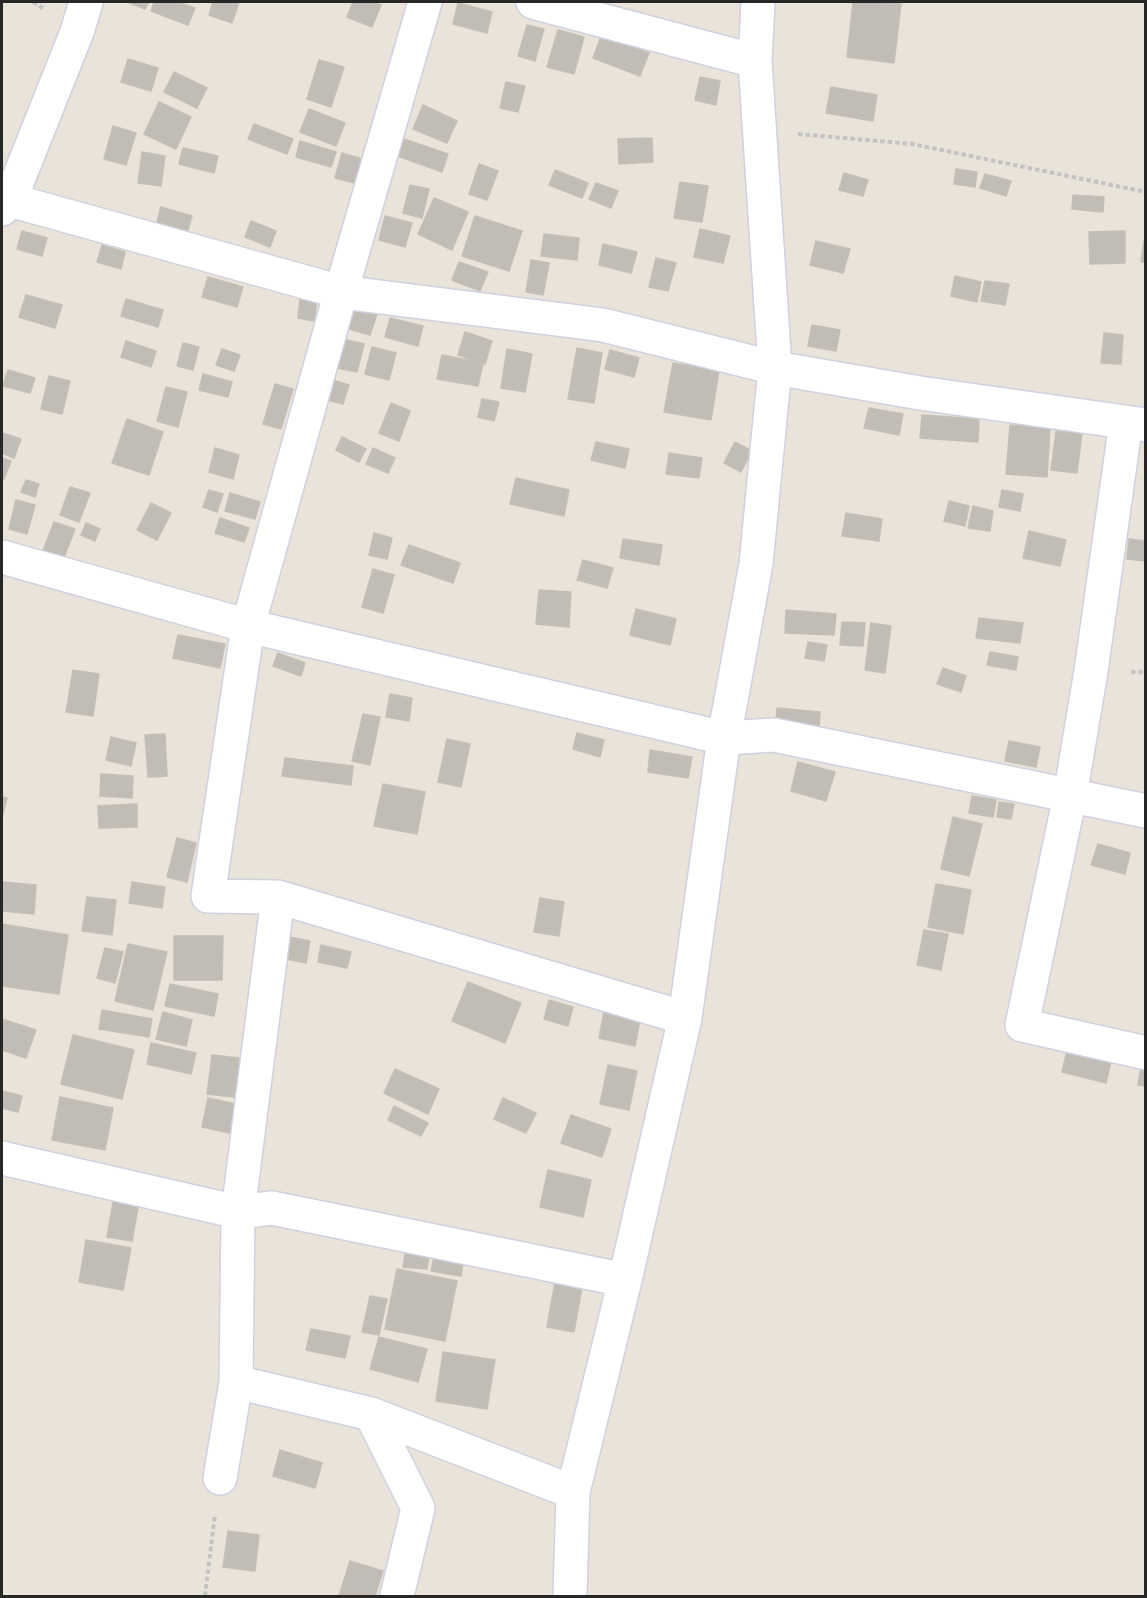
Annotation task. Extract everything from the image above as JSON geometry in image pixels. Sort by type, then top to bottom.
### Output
[{"type":"street","points":[[86,2],[77,32],[6,204],[340,292],[603,325],[775,368],[920,393],[1136,424],[1070,796],[1022,1025],[1146,1053]]},
{"type":"street","points":[[425,2],[340,292],[248,626],[208,896],[278,897],[685,1018]]},
{"type":"street","points":[[533,2],[755,61]]},
{"type":"street","points":[[570,1596],[573,1492],[626,1280],[685,1018],[724,738],[756,564],[775,368],[755,61],[758,2]]},
{"type":"street","points":[[2,557],[248,626],[724,738],[774,735],[1146,811]]},
{"type":"street","points":[[220,1478],[236,1382],[238,1212],[278,897]]},
{"type":"street","points":[[2,1158],[238,1212],[272,1208],[626,1280]]},
{"type":"street","points":[[236,1382],[370,1414],[573,1492]]},
{"type":"street","points":[[370,1414],[418,1508],[397,1596]]},
{"type":"path","points":[[759,130],[912,144],[1146,192]]},
{"type":"path","points":[[205,1596],[220,1478]]},
{"type":"building","points":[[127,2],[149,2],[145,9]]},
{"type":"building","points":[[154,2],[177,2],[195,8],[188,25],[151,11]]},
{"type":"building","points":[[213,2],[239,2],[232,23],[209,15]]},
{"type":"building","points":[[353,2],[372,2],[381,5],[372,27],[347,17]]},
{"type":"building","points":[[853,2],[901,4],[894,63],[847,57]]},
{"type":"building","points":[[458,3],[492,12],[487,33],[453,24]]},
{"type":"building","points":[[527,25],[544,29],[535,61],[518,56]]},
{"type":"building","points":[[558,30],[584,37],[574,74],[547,67]]},
{"type":"building","points":[[601,36],[649,53],[640,76],[593,58]]},
{"type":"building","points":[[128,59],[158,68],[151,91],[121,82]]},
{"type":"building","points":[[319,60],[344,67],[331,107],[307,99]]},
{"type":"building","points":[[174,72],[207,88],[197,108],[164,92]]},
{"type":"building","points":[[700,77],[720,81],[716,105],[695,100]]},
{"type":"building","points":[[506,82],[525,86],[518,112],[500,108]]},
{"type":"building","points":[[831,87],[877,95],[873,121],[826,113]]},
{"type":"building","points":[[159,102],[191,117],[176,149],[144,134]]},
{"type":"building","points":[[423,105],[457,121],[447,143],[413,129]]},
{"type":"building","points":[[309,109],[345,123],[336,146],[300,132]]},
{"type":"building","points":[[254,124],[293,139],[287,154],[248,139]]},
{"type":"building","points":[[113,126],[136,133],[126,165],[104,159]]},
{"type":"building","points":[[401,138],[448,154],[442,172],[395,155]]},
{"type":"building","points":[[652,138],[653,162],[619,164],[618,139]]},
{"type":"building","points":[[300,141],[336,152],[331,167],[296,157]]},
{"type":"building","points":[[183,148],[218,156],[214,173],[179,164]]},
{"type":"building","points":[[142,152],[165,156],[161,186],[138,183]]},
{"type":"building","points":[[342,153],[362,159],[355,183],[335,178]]},
{"type":"building","points":[[479,164],[498,171],[487,200],[469,194]]},
{"type":"building","points":[[956,169],[977,172],[975,187],[954,184]]},
{"type":"building","points":[[555,170],[588,183],[582,198],[549,185]]},
{"type":"building","points":[[844,173],[868,180],[863,196],[839,190]]},
{"type":"building","points":[[985,174],[1011,181],[1006,196],[980,188]]},
{"type":"building","points":[[680,182],[708,186],[702,222],[674,218]]},
{"type":"building","points":[[596,183],[618,191],[611,208],[589,199]]},
{"type":"building","points":[[410,185],[429,189],[422,218],[403,213]]},
{"type":"building","points":[[1073,195],[1104,197],[1103,212],[1072,209]]},
{"type":"building","points":[[434,198],[468,212],[452,250],[418,234]]},
{"type":"building","points":[[161,207],[192,216],[188,230],[157,222]]},
{"type":"building","points":[[385,216],[412,223],[405,247],[379,240]]},
{"type":"building","points":[[475,216],[522,231],[509,271],[462,256]]},
{"type":"building","points":[[251,221],[276,231],[270,247],[245,237]]},
{"type":"building","points":[[700,229],[730,236],[723,263],[694,257]]},
{"type":"building","points":[[22,231],[47,238],[42,256],[17,249]]},
{"type":"building","points":[[1125,231],[1125,263],[1090,264],[1089,232]]},
{"type":"building","points":[[544,234],[579,238],[577,260],[541,256]]},
{"type":"building","points":[[816,241],[850,249],[843,273],[810,265]]},
{"type":"building","points":[[1144,241],[1146,242],[1146,262],[1141,262]]},
{"type":"building","points":[[603,244],[637,252],[631,273],[599,265]]},
{"type":"building","points":[[102,245],[125,252],[121,269],[97,262]]},
{"type":"building","points":[[656,258],[676,263],[668,291],[649,287]]},
{"type":"building","points":[[531,260],[549,263],[543,295],[526,292]]},
{"type":"building","points":[[459,262],[488,272],[480,291],[452,280]]},
{"type":"building","points":[[955,276],[981,282],[977,302],[951,296]]},
{"type":"building","points":[[208,277],[243,287],[237,307],[202,297]]},
{"type":"building","points":[[985,281],[1009,284],[1005,305],[981,301]]},
{"type":"building","points":[[26,295],[62,305],[55,328],[19,317]]},
{"type":"building","points":[[300,298],[317,300],[314,321],[298,318]]},
{"type":"building","points":[[126,299],[163,310],[158,327],[121,316]]},
{"type":"building","points":[[353,306],[377,314],[370,335],[346,328]]},
{"type":"building","points":[[390,318],[423,326],[418,346],[385,337]]},
{"type":"building","points":[[812,325],[840,330],[836,351],[808,346]]},
{"type":"building","points":[[465,332],[492,341],[485,364],[458,355]]},
{"type":"building","points":[[1104,333],[1123,335],[1121,364],[1101,363]]},
{"type":"building","points":[[339,338],[364,344],[357,372],[332,367]]},
{"type":"building","points":[[126,341],[156,351],[151,367],[121,357]]},
{"type":"building","points":[[183,343],[199,347],[193,370],[177,366]]},
{"type":"building","points":[[372,347],[396,353],[389,380],[365,374]]},
{"type":"building","points":[[577,348],[602,353],[594,403],[568,399]]},
{"type":"building","points":[[222,349],[240,355],[234,371],[216,365]]},
{"type":"building","points":[[507,349],[532,354],[525,392],[501,388]]},
{"type":"building","points":[[610,350],[639,358],[634,377],[605,369]]},
{"type":"building","points":[[442,355],[483,363],[478,386],[437,379]]},
{"type":"building","points":[[673,363],[719,371],[711,420],[664,412]]},
{"type":"building","points":[[8,370],[35,378],[30,393],[3,386]]},
{"type":"building","points":[[203,374],[232,382],[228,397],[199,390]]},
{"type":"building","points":[[49,376],[70,381],[62,414],[41,409]]},
{"type":"building","points":[[329,379],[349,385],[343,404],[323,399]]},
{"type":"building","points":[[275,384],[293,389],[281,429],[263,424]]},
{"type":"building","points":[[166,387],[187,392],[178,427],[157,421]]},
{"type":"building","points":[[482,399],[499,402],[494,421],[478,417]]},
{"type":"building","points":[[391,403],[410,411],[399,441],[379,433]]},
{"type":"building","points":[[869,408],[903,414],[899,435],[864,428]]},
{"type":"building","points":[[922,415],[979,419],[978,442],[920,438]]},
{"type":"building","points":[[127,419],[163,432],[149,475],[112,463]]},
{"type":"building","points":[[1010,425],[1050,427],[1047,477],[1006,474]]},
{"type":"building","points":[[1056,431],[1082,433],[1077,473],[1051,470]]},
{"type":"building","points":[[2,433],[21,439],[14,458],[2,453]]},
{"type":"building","points":[[342,437],[366,449],[359,462],[336,450]]},
{"type":"building","points":[[596,442],[629,449],[625,468],[591,460]]},
{"type":"building","points":[[735,442],[752,451],[741,472],[724,463]]},
{"type":"building","points":[[215,448],[239,455],[233,479],[209,472]]},
{"type":"building","points":[[373,448],[395,458],[388,473],[366,464]]},
{"type":"building","points":[[669,453],[702,458],[699,478],[666,474]]},
{"type":"building","points":[[2,458],[11,461],[4,479],[2,478]]},
{"type":"building","points":[[516,478],[569,490],[564,516],[510,504]]},
{"type":"building","points":[[26,480],[39,484],[35,497],[21,492]]},
{"type":"building","points":[[70,487],[90,493],[79,522],[60,515]]},
{"type":"building","points":[[209,490],[223,494],[217,512],[203,507]]},
{"type":"building","points":[[1002,490],[1023,494],[1020,511],[999,507]]},
{"type":"building","points":[[230,493],[260,502],[255,519],[225,511]]},
{"type":"building","points":[[16,500],[35,505],[27,534],[9,529]]},
{"type":"building","points":[[949,501],[969,506],[965,526],[944,521]]},
{"type":"building","points":[[151,503],[171,513],[157,540],[137,530]]},
{"type":"building","points":[[973,506],[993,511],[990,531],[968,528]]},
{"type":"building","points":[[846,513],[882,519],[879,541],[842,536]]},
{"type":"building","points":[[220,518],[249,528],[244,542],[215,533]]},
{"type":"building","points":[[54,522],[75,529],[63,560],[42,553]]},
{"type":"building","points":[[86,523],[100,529],[95,541],[81,535]]},
{"type":"building","points":[[1029,531],[1066,540],[1060,566],[1023,558]]},
{"type":"building","points":[[374,533],[392,538],[387,559],[369,555]]},
{"type":"building","points":[[623,539],[662,545],[659,565],[620,558]]},
{"type":"building","points":[[1129,539],[1146,541],[1146,561],[1127,559]]},
{"type":"building","points":[[409,545],[460,563],[453,583],[401,565]]},
{"type":"building","points":[[583,560],[613,568],[607,588],[577,580]]},
{"type":"building","points":[[373,569],[394,575],[383,613],[362,607]]},
{"type":"building","points":[[539,590],[571,592],[569,627],[536,624]]},
{"type":"building","points":[[636,609],[676,619],[670,645],[630,635]]},
{"type":"building","points":[[786,610],[836,614],[834,635],[785,633]]},
{"type":"building","points":[[979,618],[1023,623],[1020,643],[976,638]]},
{"type":"building","points":[[842,622],[865,623],[863,646],[840,645]]},
{"type":"building","points":[[871,623],[891,626],[885,673],[865,670]]},
{"type":"building","points":[[178,635],[225,644],[220,668],[173,658]]},
{"type":"building","points":[[808,642],[827,645],[824,661],[805,658]]},
{"type":"building","points":[[990,652],[1018,657],[1016,670],[987,665]]},
{"type":"building","points":[[278,653],[305,663],[301,676],[273,666]]},
{"type":"building","points":[[943,668],[966,676],[961,692],[937,684]]},
{"type":"building","points":[[73,670],[99,674],[93,716],[66,712]]},
{"type":"building","points":[[390,694],[412,698],[409,721],[386,717]]},
{"type":"building","points":[[777,708],[820,712],[819,728],[776,724]]},
{"type":"building","points":[[363,714],[380,717],[370,765],[352,761]]},
{"type":"building","points":[[577,733],[604,740],[600,757],[573,749]]},
{"type":"building","points":[[165,734],[167,776],[148,777],[145,735]]},
{"type":"building","points":[[111,737],[136,743],[131,766],[106,760]]},
{"type":"building","points":[[447,739],[470,744],[461,787],[438,782]]},
{"type":"building","points":[[1009,741],[1040,747],[1036,767],[1005,761]]},
{"type":"building","points":[[650,750],[692,757],[688,778],[648,772]]},
{"type":"building","points":[[285,758],[353,766],[351,785],[282,776]]},
{"type":"building","points":[[798,762],[835,772],[826,801],[791,791]]},
{"type":"building","points":[[101,774],[133,776],[132,798],[100,796]]},
{"type":"building","points":[[383,784],[425,792],[417,834],[374,826]]},
{"type":"building","points":[[972,796],[996,800],[993,817],[969,813]]},
{"type":"building","points":[[2,797],[7,798],[2,818]]},
{"type":"building","points":[[999,802],[1014,804],[1011,819],[997,817]]},
{"type":"building","points":[[137,804],[137,827],[99,828],[98,806]]},
{"type":"building","points":[[953,817],[982,824],[969,876],[941,869]]},
{"type":"building","points":[[177,838],[196,843],[187,882],[167,877]]},
{"type":"building","points":[[1098,844],[1130,853],[1125,874],[1091,865]]},
{"type":"building","points":[[2,882],[36,885],[34,914],[2,911]]},
{"type":"building","points":[[132,882],[165,887],[162,908],[129,903]]},
{"type":"building","points":[[936,884],[971,890],[963,934],[928,927]]},
{"type":"building","points":[[87,897],[116,900],[112,935],[82,931]]},
{"type":"building","points":[[540,898],[564,902],[559,936],[534,932]]},
{"type":"building","points":[[2,924],[68,935],[59,994],[2,986]]},
{"type":"building","points":[[924,930],[948,934],[941,970],[917,965]]},
{"type":"building","points":[[174,936],[223,936],[222,980],[174,980]]},
{"type":"building","points":[[290,937],[310,941],[306,963],[286,959]]},
{"type":"building","points":[[128,944],[167,952],[153,1010],[115,1001]]},
{"type":"building","points":[[321,945],[351,952],[347,968],[318,962]]},
{"type":"building","points":[[105,948],[123,952],[115,983],[97,978]]},
{"type":"building","points":[[468,982],[521,1003],[505,1043],[452,1021]]},
{"type":"building","points":[[170,984],[218,994],[214,1016],[165,1006]]},
{"type":"building","points":[[549,1000],[573,1007],[568,1026],[544,1019]]},
{"type":"building","points":[[102,1010],[152,1019],[149,1037],[99,1029]]},
{"type":"building","points":[[163,1012],[192,1020],[186,1046],[156,1039]]},
{"type":"building","points":[[604,1012],[640,1020],[635,1046],[599,1038]]},
{"type":"building","points":[[2,1019],[36,1030],[26,1058],[2,1050]]},
{"type":"building","points":[[73,1035],[134,1050],[122,1099],[61,1084]]},
{"type":"building","points":[[151,1043],[196,1053],[191,1074],[147,1064]]},
{"type":"building","points":[[1068,1047],[1112,1057],[1106,1083],[1062,1072]]},
{"type":"building","points":[[212,1055],[248,1059],[243,1098],[207,1094]]},
{"type":"building","points":[[608,1065],[637,1071],[629,1110],[600,1104]]},
{"type":"building","points":[[1141,1067],[1146,1068],[1146,1086],[1138,1085]]},
{"type":"building","points":[[395,1069],[439,1089],[428,1114],[384,1093]]},
{"type":"building","points":[[2,1091],[22,1096],[18,1112],[2,1108]]},
{"type":"building","points":[[60,1097],[113,1108],[105,1150],[52,1140]]},
{"type":"building","points":[[208,1098],[245,1106],[239,1135],[202,1127]]},
{"type":"building","points":[[503,1098],[536,1113],[526,1133],[494,1119]]},
{"type":"building","points":[[394,1106],[428,1123],[421,1136],[388,1120]]},
{"type":"building","points":[[571,1115],[611,1129],[602,1157],[561,1143]]},
{"type":"building","points":[[548,1170],[591,1180],[583,1217],[540,1207]]},
{"type":"building","points":[[114,1197],[139,1202],[132,1241],[107,1237]]},
{"type":"building","points":[[86,1240],[131,1248],[123,1290],[79,1282]]},
{"type":"building","points":[[405,1253],[429,1256],[427,1269],[403,1267]]},
{"type":"building","points":[[434,1257],[463,1263],[461,1276],[431,1271]]},
{"type":"building","points":[[397,1269],[457,1281],[445,1341],[385,1329]]},
{"type":"building","points":[[555,1282],[582,1287],[574,1332],[547,1327]]},
{"type":"building","points":[[370,1296],[387,1299],[379,1335],[362,1332]]},
{"type":"building","points":[[311,1329],[350,1336],[345,1358],[306,1350]]},
{"type":"building","points":[[379,1337],[427,1349],[418,1382],[370,1369]]},
{"type":"building","points":[[443,1352],[495,1360],[487,1409],[436,1401]]},
{"type":"building","points":[[280,1450],[322,1463],[315,1488],[273,1476]]},
{"type":"building","points":[[228,1531],[259,1535],[255,1571],[223,1567]]},
{"type":"building","points":[[350,1561],[383,1571],[375,1596],[339,1596]]}]
